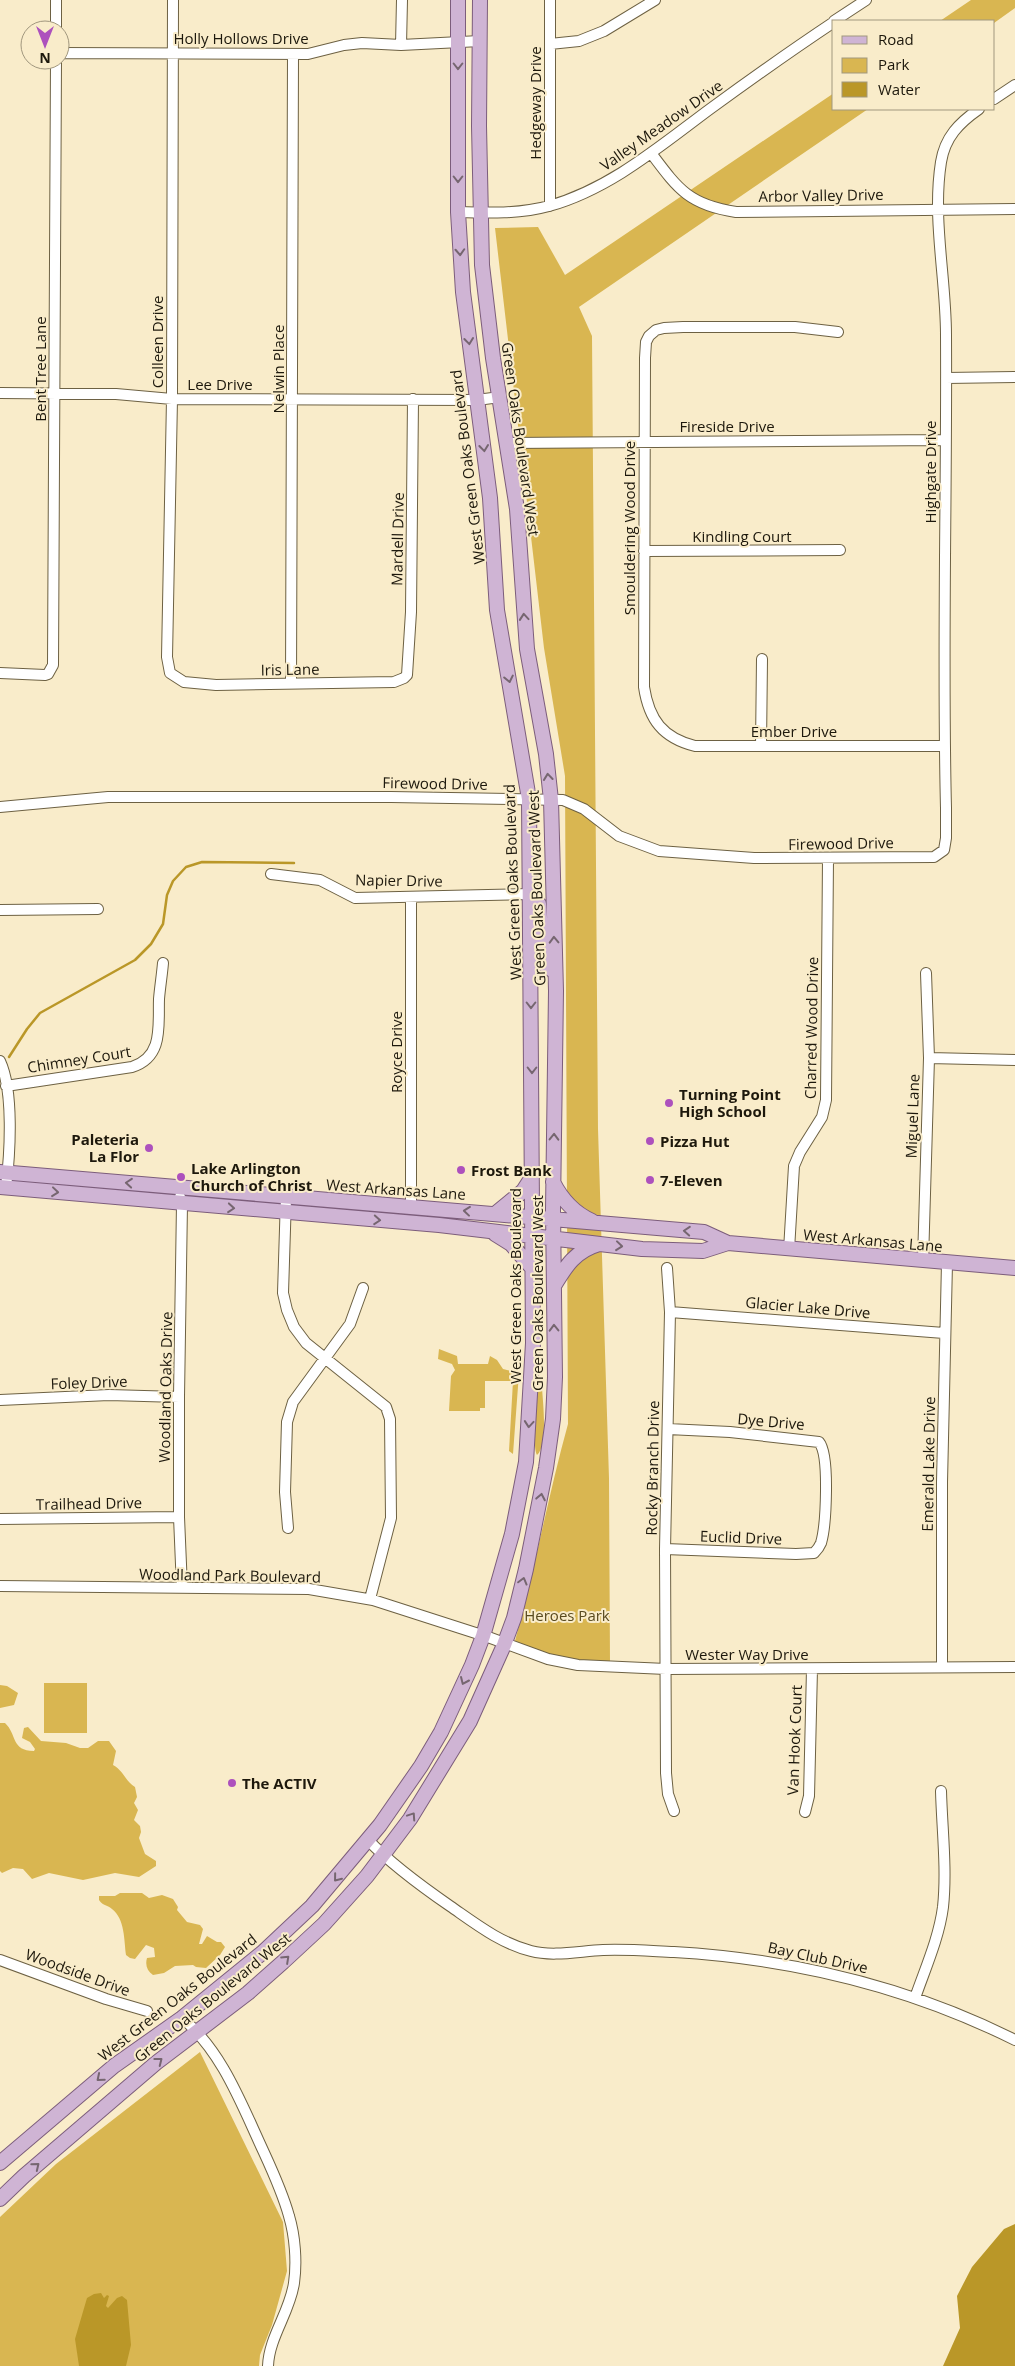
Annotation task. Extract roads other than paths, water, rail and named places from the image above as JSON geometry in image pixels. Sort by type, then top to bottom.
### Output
[{"type":"main road","name":"West Green Oaks Boulevard","points":[[0,2163],[114,2066],[182,2018],[262,1953],[312,1906],[368,1840],[421,1766],[441,1732],[483,1636],[512,1534],[526,1462],[532,1351],[533,1235],[529,799],[497,610],[490,498],[463,292],[458,212],[458,0]]},
{"type":"main road","name":"Green Oaks Boulevard West","points":[[0,2199],[24,2176],[156,2063],[248,1993],[290,1956],[324,1924],[383,1856],[410,1819],[460,1739],[487,1686],[514,1618],[526,1569],[546,1468],[553,1419],[555,1377],[553,1182],[555,972],[551,800],[546,754],[528,649],[517,509],[482,265],[480,0]]},
{"type":"main road","points":[[531,894],[539,902],[543,958],[546,966],[555,972]]},
{"type":"main road","name":"West Arkansas Lane","points":[[4,1172],[704,1232],[728,1243],[790,1250],[1015,1268]]},
{"type":"main road","points":[[495,1214],[523,1191],[532,1176]]},
{"type":"main road","points":[[553,1182],[558,1192],[580,1216],[600,1224]]},
{"type":"main road","name":"West Arkansas Lane","points":[[3,1187],[439,1225],[656,1250],[703,1251],[728,1243]]},
{"type":"main road","points":[[348,1217],[349,1202]]},
{"type":"main road","points":[[492,1232],[511,1244],[533,1269]]},
{"type":"main road","points":[[554,1286],[568,1263],[583,1250],[600,1244]]},
{"type":"main road","points":[[526,1462],[546,1468]]},
{"type":"street","points":[[56,0],[56,20]]},
{"type":"street","name":"Colleen Drive","points":[[173,0],[172,399],[167,657],[168,671],[178,679]]},
{"type":"street","points":[[401,45],[402,0]]},
{"type":"street","name":"Hedgeway Drive","points":[[550,0],[550,206]]},
{"type":"street","points":[[550,44],[580,41],[604,30],[655,0]]},
{"type":"street","name":"Valley Meadow Drive","points":[[836,20],[866,0]]},
{"type":"street","name":"Valley Meadow Drive","points":[[458,212],[530,211],[550,206],[613,178],[651,153],[768,66],[832,22]]},
{"type":"street","name":"Holly Hollows Drive","points":[[70,53],[293,54],[322,52],[353,44],[401,45],[480,41]]},
{"type":"street","name":"Nelwin Place","points":[[291,684],[293,54]]},
{"type":"street","name":"Bent Tree Lane","points":[[0,673],[48,674],[53,665],[56,70]]},
{"type":"street","points":[[995,97],[1015,84]]},
{"type":"street","name":"Highgate Drive","points":[[944,850],[946,838],[946,332],[938,209],[942,160],[948,140],[954,128],[978,110]]},
{"type":"street","name":"Arbor Valley Drive","points":[[651,153],[685,194],[698,203],[736,212],[1015,209]]},
{"type":"street","name":"Smouldering Wood Drive","points":[[654,718],[646,704],[644,687],[646,342],[649,336],[656,330],[683,327],[795,327],[838,332]]},
{"type":"street","points":[[946,378],[1015,377]]},
{"type":"street","name":"Lee Drive","points":[[0,393],[55,393],[172,399],[477,400],[500,397]]},
{"type":"street","name":"Mardell Drive","points":[[404,678],[409,666],[413,399]]},
{"type":"street","name":"Fireside Drive","points":[[508,443],[945,440]]},
{"type":"street","name":"Kindling Court","points":[[644,551],[840,550]]},
{"type":"street","points":[[761,746],[762,659]]},
{"type":"street","name":"Iris Lane","points":[[178,679],[184,682],[216,685],[394,682],[404,678]]},
{"type":"street","name":"Ember Drive","points":[[654,718],[665,733],[680,742],[695,746],[945,746]]},
{"type":"street","name":"Firewood Drive","points":[[0,807],[108,796],[391,796],[563,800],[584,809],[619,836],[660,851],[754,858],[828,859],[934,857],[944,850]]},
{"type":"street","name":"Charred Wood Drive","points":[[790,1250],[794,1166],[800,1152],[822,1117],[826,1100],[828,859]]},
{"type":"street","name":"Napier Drive","points":[[271,874],[320,880],[354,898],[531,894]]},
{"type":"street","name":"Royce Drive","points":[[411,897],[411,1206]]},
{"type":"street","points":[[0,910],[98,909]]},
{"type":"street","name":"Chimney Court","points":[[6,1086],[132,1067],[145,1060],[150,1056],[157,1044],[163,963]]},
{"type":"street","name":"Miguel Lane","points":[[923,1260],[929,1058],[926,973]]},
{"type":"street","points":[[929,1058],[1015,1060]]},
{"type":"street","points":[[0,1061],[6,1086],[10,1129],[3,1187]]},
{"type":"street","name":"Woodland Oaks Drive","points":[[177,1187],[182,1204],[179,1397],[179,1517],[182,1588]]},
{"type":"street","points":[[286,1197],[284,1292],[287,1310],[294,1327],[306,1343],[386,1407],[390,1419],[391,1518],[370,1599]]},
{"type":"street","name":"Emerald Lake Drive","points":[[942,1667],[944,1333],[947,1262]]},
{"type":"street","name":"Rocky Branch Drive","points":[[667,1268],[670,1312],[665,1549],[666,1773],[668,1794],[674,1811]]},
{"type":"street","points":[[288,1528],[285,1492],[287,1422],[293,1402],[350,1324],[363,1288]]},
{"type":"street","name":"Glacier Lake Drive","points":[[670,1312],[944,1333]]},
{"type":"street","name":"Foley Drive","points":[[0,1400],[109,1395],[179,1397]]},
{"type":"street","name":"Dye Drive","points":[[668,1429],[739,1433],[819,1442],[824,1452],[825,1503],[822,1540],[816,1551]]},
{"type":"street","name":"Trailhead Drive","points":[[0,1519],[179,1517]]},
{"type":"street","name":"Euclid Drive","points":[[665,1549],[796,1554],[816,1551]]},
{"type":"street","name":"Woodland Park Boulevard","points":[[0,1586],[309,1590],[370,1599],[483,1636]]},
{"type":"street","name":"Wester Way Drive","points":[[483,1636],[548,1659],[578,1665],[666,1670],[1015,1667]]},
{"type":"street","name":"Van Hook Court","points":[[805,1812],[809,1796],[812,1669]]},
{"type":"street","points":[[915,1998],[933,1946],[943,1908],[941,1791]]},
{"type":"street","name":"Bay Club Drive","points":[[368,1840],[383,1856],[494,1937],[513,1946],[534,1952],[604,1950],[749,1958],[823,1972],[883,1987],[974,2019],[1015,2040]]},
{"type":"street","name":"Woodside Drive","points":[[0,1960],[147,2012]]},
{"type":"street","points":[[182,2018],[198,2031],[236,2091],[278,2183],[290,2218],[295,2265],[294,2284],[290,2300],[271,2347],[268,2366]]},
{"type":"water","points":[[1015,2224],[1015,2366],[943,2366],[960,2328],[957,2296],[972,2267],[1004,2229]]},
{"type":"water","points":[[101,2293],[104,2298],[107,2295],[109,2296],[106,2306],[108,2308],[117,2298],[122,2296],[127,2300],[131,2345],[126,2366],[79,2366],[75,2339],[87,2298]]},
{"type":"waterway","points":[[9,1057],[40,1013],[135,960],[151,944],[163,924],[167,895],[173,881],[186,867],[202,862],[294,863]]},
{"type":"place","name":"Turning Point High School","points":[[669,1103]]},
{"type":"place","name":"Pizza Hut","points":[[650,1141]]},
{"type":"place","name":"Paleteria La Flor","points":[[149,1148]]},
{"type":"place","name":"Frost Bank","points":[[461,1170]]},
{"type":"place","name":"Lake Arlington Church of Christ","points":[[181,1177]]},
{"type":"place","name":"7-Eleven","points":[[650,1180]]},
{"type":"place","name":"The ACTIV","points":[[232,1783]]},
{"type":"park label","name":"Heroes Park","points":[[567,1615]]}]
